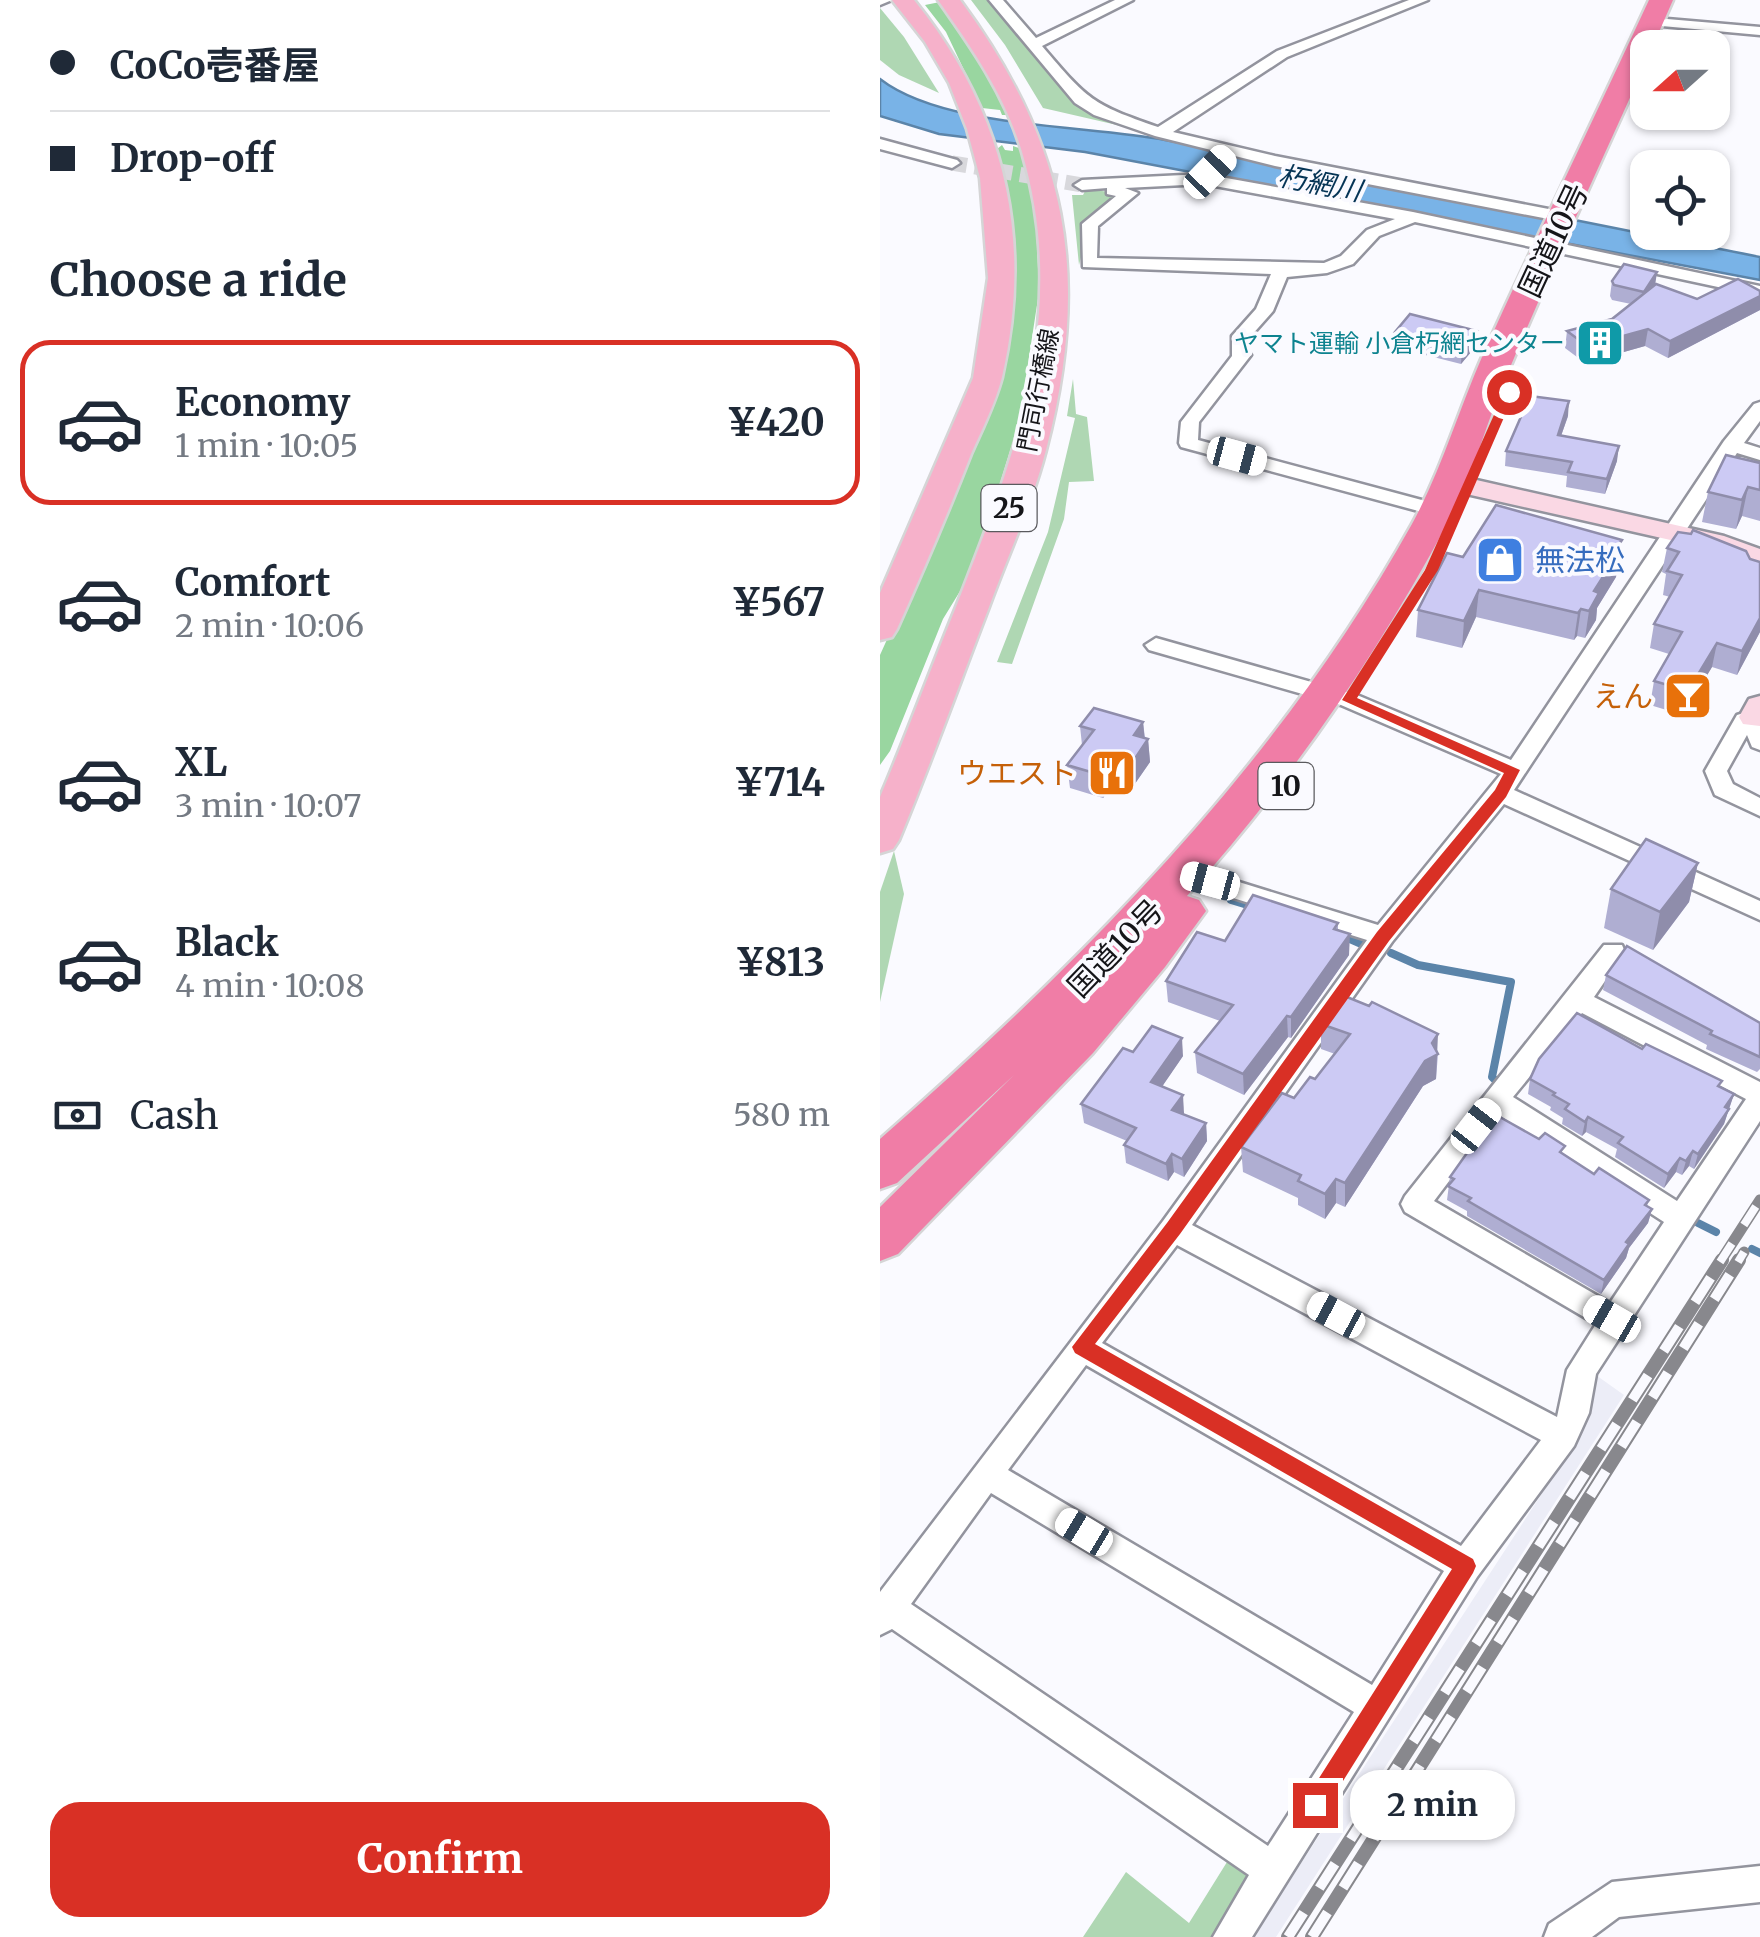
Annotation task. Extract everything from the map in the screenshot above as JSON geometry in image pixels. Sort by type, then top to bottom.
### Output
[{"type":"highway","name":"国道10号","points":[[880,1239],[1006,1117],[1129,984],[1283,756],[1338,696],[1382,607],[1453,492],[1669,8]]},
{"type":"highway","name":"国道10号","points":[[1567,234],[1630,106]]},
{"type":"highway","name":"国道10号","points":[[880,1169],[1194,888]]},
{"type":"highway","name":"10","points":[[880,1200],[1033,1062],[1194,888]]},
{"type":"main road","name":"門司行橋線","points":[[880,630],[986,380],[999,308],[1001,259],[996,188],[973,109],[951,66],[903,0]]},
{"type":"main road","name":"門司行橋線","points":[[880,840],[971,610],[1036,430],[1053,307],[1054,252],[1035,148],[1021,110],[994,60],[948,0]]},
{"type":"street","points":[[996,0],[1080,100],[1100,112],[1230,153],[1462,200],[1760,291]]},
{"type":"street","points":[[1032,45],[1126,0]]},
{"type":"street","points":[[1160,134],[1282,54],[1421,0]]},
{"type":"street","points":[[1669,8],[1760,32]]},
{"type":"street","points":[[880,144],[952,162]]},
{"type":"street","points":[[1207,176],[1230,153]]},
{"type":"street","points":[[1104,186],[1207,176],[1413,217],[1567,234]]},
{"type":"street","points":[[1082,184],[1130,193],[1090,224],[1089,263],[1326,268],[1347,260],[1373,233],[1413,217]]},
{"type":"street","points":[[1286,270],[1276,278],[1264,311],[1241,336],[1238,352],[1242,355],[1190,422],[1188,444],[1676,533],[1736,548],[1760,559]]},
{"type":"street","points":[[1273,1870],[884,1614],[1174,1229],[1383,936],[1500,793],[1731,445],[1760,408]]},
{"type":"street","points":[[1731,445],[1760,454]]},
{"type":"street","points":[[1156,645],[1338,696],[1513,770]]},
{"type":"street","points":[[1758,722],[1745,720],[1716,772],[1723,789],[1760,807]]},
{"type":"street","points":[[1500,793],[1760,911]]},
{"type":"street","points":[[1194,888],[1383,936]]},
{"type":"street","points":[[1612,1319],[1414,1204],[1613,952]]},
{"type":"street","points":[[1231,1937],[1466,1566],[1562,1436],[1574,1413],[1582,1370],[1760,1096],[1578,1000]]},
{"type":"street","points":[[1496,1100],[1679,1218]]},
{"type":"street","points":[[1174,1229],[1562,1436]]},
{"type":"street","points":[[1082,1347],[1466,1566]]},
{"type":"street","points":[[987,1474],[1377,1707]]},
{"type":"street","points":[[1562,1937],[1612,1900],[1760,1884]]},
{"type":"shaded area","points":[[1593,1373],[1624,1395],[1276,1937],[1253,1937],[1584,1429]]},
{"type":"green space","points":[[971,0],[988,0],[1070,98],[1143,131],[1043,108],[1005,45]]},
{"type":"green space","points":[[940,2],[993,82],[1009,115],[982,108],[946,32],[925,5]]},
{"type":"green space","points":[[880,8],[904,37],[939,93],[899,75],[880,60]]},
{"type":"green space","points":[[1002,145],[1005,150],[1013,151],[1013,146],[1022,149],[1036,223],[1039,292],[1019,422],[973,570],[943,619],[890,751],[880,765],[880,655],[983,427],[1009,321],[1013,239],[997,149]]},
{"type":"green space","points":[[1086,189],[1126,194],[1087,224],[1086,257],[1081,257],[1079,265],[1072,195],[1083,195]]},
{"type":"green space","points":[[1073,379],[1076,414],[1087,417],[1094,481],[1069,482],[1064,519],[1012,664],[997,662],[1048,532],[1075,418],[1067,416]]},
{"type":"green space","points":[[894,851],[904,894],[880,1002],[880,892]]},
{"type":"green space","points":[[1227,1862],[1247,1876],[1252,1896],[1224,1937],[1083,1937],[1126,1872],[1189,1923]]},
{"type":"water","name":"朽網川","points":[[880,79],[907,95],[977,116],[1165,140],[1630,231],[1630,250],[1725,250],[1760,257],[1760,280],[1085,152],[939,134],[880,116]]},
{"type":"building","points":[[1624,264],[1657,272],[1644,292],[1614,285],[1612,281]]},
{"type":"building","points":[[1738,279],[1760,291],[1760,296],[1670,341],[1648,329],[1587,346],[1567,331],[1612,319],[1656,284],[1697,299]]},
{"type":"building","points":[[1410,314],[1477,331],[1462,349],[1395,332]]},
{"type":"building","points":[[1530,396],[1569,401],[1558,435],[1619,446],[1607,479],[1568,472],[1572,462],[1506,451]]},
{"type":"building","points":[[1726,455],[1760,463],[1760,490],[1748,487],[1742,500],[1708,492]]},
{"type":"building","points":[[1496,505],[1622,540],[1616,549],[1620,550],[1594,591],[1599,593],[1589,611],[1581,609],[1578,613],[1479,590],[1464,621],[1418,610],[1447,553],[1463,557]]},
{"type":"building","points":[[1693,530],[1746,551],[1750,559],[1760,562],[1760,618],[1742,651],[1717,643],[1688,691],[1654,681],[1682,632],[1654,624],[1682,575],[1667,571],[1679,552],[1667,548],[1678,532],[1691,534]]},
{"type":"building","points":[[1094,708],[1143,722],[1134,735],[1148,739],[1130,766],[1111,761],[1101,775],[1067,765],[1094,730],[1080,726]]},
{"type":"building","points":[[1646,839],[1698,863],[1660,912],[1611,889]]},
{"type":"building","points":[[1253,895],[1338,923],[1334,929],[1350,934],[1291,1017],[1287,1016],[1243,1074],[1195,1052],[1233,1005],[1166,981],[1197,932],[1225,941]]},
{"type":"building","points":[[1627,946],[1760,1023],[1760,1057],[1710,1034],[1712,1031],[1606,975]]},
{"type":"building","points":[[1342,995],[1369,1006],[1372,1002],[1438,1034],[1432,1043],[1438,1054],[1425,1061],[1345,1183],[1336,1179],[1325,1194],[1298,1181],[1301,1175],[1241,1147],[1282,1093],[1294,1098],[1310,1077],[1315,1079],[1350,1034],[1321,1024]]},
{"type":"building","points":[[1577,1013],[1642,1049],[1646,1044],[1722,1081],[1718,1086],[1734,1094],[1725,1107],[1729,1109],[1698,1154],[1693,1151],[1686,1161],[1680,1158],[1668,1174],[1618,1143],[1623,1137],[1588,1117],[1585,1122],[1565,1109],[1569,1104],[1555,1093],[1530,1079],[1539,1059]]},
{"type":"building","points":[[1152,1026],[1182,1038],[1151,1082],[1183,1095],[1172,1110],[1206,1123],[1182,1159],[1172,1154],[1166,1164],[1124,1145],[1136,1128],[1081,1104],[1123,1048],[1133,1052]]},
{"type":"building","points":[[1498,1116],[1539,1139],[1545,1133],[1565,1146],[1560,1152],[1594,1174],[1599,1168],[1649,1200],[1645,1205],[1652,1209],[1626,1242],[1629,1244],[1604,1280],[1448,1186],[1454,1179],[1450,1177],[1491,1119]]},
{"type":"waterway","points":[[1231,900],[1254,907]]},
{"type":"waterway","points":[[1343,936],[1366,946]]},
{"type":"waterway","points":[[1391,953],[1418,965],[1511,982],[1492,1077],[1495,1080]]},
{"type":"waterway","points":[[1698,1223],[1716,1232]]},
{"type":"waterway","points":[[1752,1249],[1760,1253]]},
{"type":"tunnel","points":[[952,163],[1082,185]]},
{"type":"railway","points":[[1720,1262],[1760,1200]]},
{"type":"railway","points":[[1738,1262],[1744,1252]]},
{"type":"railway","points":[[1288,1937],[1722,1260]]},
{"type":"railway","points":[[1312,1937],[1739,1260]]},
{"type":"place","name":"ヤマト運輸 小倉朽網センター","points":[[1600,343]]},
{"type":"place","name":"無法松","points":[[1500,560]]},
{"type":"place","name":"えん","points":[[1688,696]]},
{"type":"place","name":"ウエスト","points":[[1112,773]]},
{"type":"route","points":[[1315,1805],[1466,1566],[1082,1347],[1174,1229],[1383,936],[1500,793],[1513,770],[1349,700],[1432,570],[1509,392]]}]
